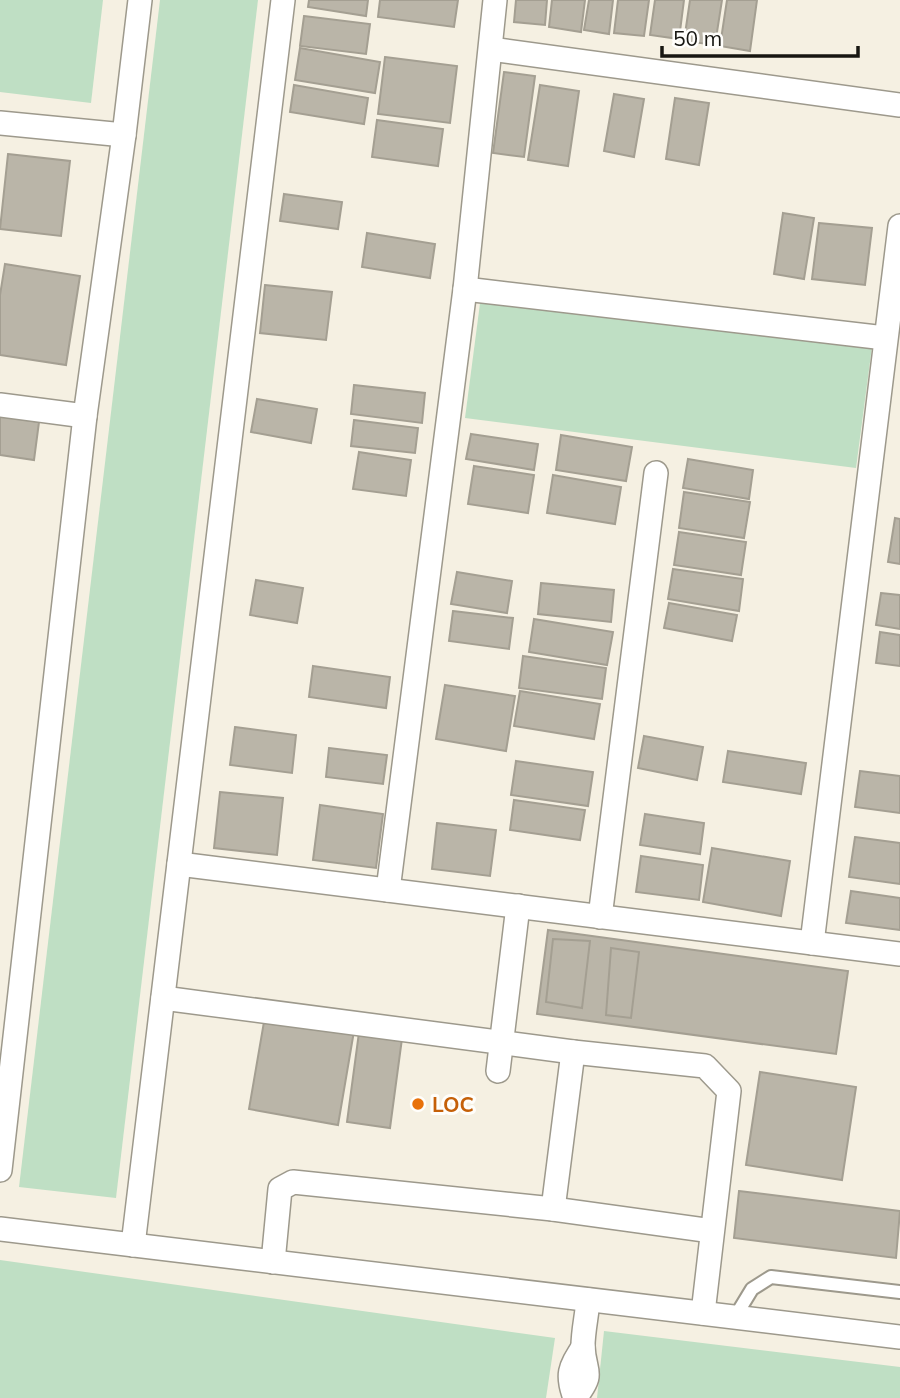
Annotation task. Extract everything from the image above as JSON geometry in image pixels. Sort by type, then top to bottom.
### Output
[{"type":"street","points":[[0,1170],[85,416],[140,0]]},
{"type":"street","points":[[133,1245],[283,0]]},
{"type":"street","points":[[388,890],[465,289],[495,0]]},
{"type":"street","points":[[491,49],[900,105]]},
{"type":"street","points":[[0,122],[124,135]]},
{"type":"street","points":[[812,943],[900,226]]},
{"type":"street","points":[[465,289],[885,338]]},
{"type":"street","points":[[0,405],[85,416]]},
{"type":"street","points":[[600,917],[656,473]]},
{"type":"street","points":[[179,864],[900,954]]},
{"type":"street","points":[[498,1071],[517,906]]},
{"type":"street","points":[[163,998],[573,1052],[705,1066],[729,1091],[703,1313]]},
{"type":"street","points":[[553,1209],[573,1052]]},
{"type":"street","points":[[273,1262],[280,1189],[293,1182],[553,1209],[712,1231]]},
{"type":"street","points":[[0,1229],[900,1337]]},
{"type":"street","points":[[583,1347],[588,1300]]},
{"type":"lane","points":[[735,1317],[752,1289],[771,1277],[900,1292]]},
{"type":"green space","points":[[0,0],[103,0],[91,103],[0,92]]},
{"type":"green space","points":[[160,0],[258,0],[116,1198],[19,1187]]},
{"type":"green space","points":[[482,288],[873,339],[856,468],[465,418]]},
{"type":"green space","points":[[0,1260],[555,1338],[546,1398],[0,1398]]},
{"type":"green space","points":[[604,1331],[900,1367],[900,1398],[597,1398]]},
{"type":"building","points":[[309,0],[368,0],[366,16],[308,7]]},
{"type":"building","points":[[380,0],[458,0],[454,27],[378,17]]},
{"type":"building","points":[[516,0],[547,0],[545,25],[514,22]]},
{"type":"building","points":[[552,0],[585,0],[581,32],[549,27]]},
{"type":"building","points":[[589,0],[613,0],[609,34],[584,30]]},
{"type":"building","points":[[618,0],[649,0],[644,36],[614,33]]},
{"type":"building","points":[[655,0],[684,0],[679,39],[650,35]]},
{"type":"building","points":[[690,0],[722,0],[715,45],[684,41]]},
{"type":"building","points":[[727,0],[757,0],[750,51],[720,46]]},
{"type":"building","points":[[304,16],[370,24],[366,54],[300,46]]},
{"type":"building","points":[[300,48],[380,62],[375,93],[295,80]]},
{"type":"building","points":[[385,57],[457,66],[450,123],[378,114]]},
{"type":"building","points":[[504,72],[535,76],[524,157],[493,153]]},
{"type":"building","points":[[294,85],[368,98],[364,124],[290,112]]},
{"type":"building","points":[[540,85],[579,91],[568,166],[528,160]]},
{"type":"building","points":[[614,94],[644,99],[634,157],[604,151]]},
{"type":"building","points":[[675,98],[709,103],[699,165],[666,159]]},
{"type":"building","points":[[377,120],[443,129],[438,166],[372,157]]},
{"type":"building","points":[[8,154],[70,161],[61,236],[0,229]]},
{"type":"building","points":[[284,194],[342,202],[338,229],[280,221]]},
{"type":"building","points":[[783,213],[814,218],[804,279],[774,274]]},
{"type":"building","points":[[819,223],[872,228],[865,285],[812,279]]},
{"type":"building","points":[[367,233],[435,244],[430,278],[362,267]]},
{"type":"building","points":[[5,264],[80,276],[66,365],[0,355],[0,295]]},
{"type":"building","points":[[265,285],[332,292],[326,340],[260,333]]},
{"type":"building","points":[[354,385],[425,393],[422,423],[351,414]]},
{"type":"building","points":[[257,399],[317,409],[311,443],[251,432]]},
{"type":"building","points":[[0,416],[39,422],[34,460],[0,455]]},
{"type":"building","points":[[354,420],[418,428],[415,453],[351,446]]},
{"type":"building","points":[[471,434],[538,444],[534,470],[466,459]]},
{"type":"building","points":[[561,435],[632,447],[626,481],[556,470]]},
{"type":"building","points":[[359,452],[411,460],[406,496],[353,489]]},
{"type":"building","points":[[688,459],[753,470],[749,499],[683,488]]},
{"type":"building","points":[[474,466],[534,475],[528,513],[468,504]]},
{"type":"building","points":[[553,475],[621,487],[615,524],[547,513]]},
{"type":"building","points":[[684,492],[750,502],[744,538],[679,528]]},
{"type":"building","points":[[895,518],[900,519],[900,564],[888,562]]},
{"type":"building","points":[[679,532],[746,542],[741,575],[674,565]]},
{"type":"building","points":[[673,569],[743,579],[739,611],[668,599]]},
{"type":"building","points":[[457,572],[512,581],[507,613],[451,604]]},
{"type":"building","points":[[256,580],[303,588],[297,623],[250,615]]},
{"type":"building","points":[[541,583],[614,590],[611,622],[538,614]]},
{"type":"building","points":[[881,593],[900,595],[900,629],[876,625]]},
{"type":"building","points":[[669,603],[737,615],[732,641],[664,628]]},
{"type":"building","points":[[453,611],[513,618],[509,649],[449,641]]},
{"type":"building","points":[[534,619],[613,632],[607,665],[529,652]]},
{"type":"building","points":[[880,632],[900,635],[900,666],[876,663]]},
{"type":"building","points":[[523,656],[606,668],[602,699],[519,688]]},
{"type":"building","points":[[313,666],[390,677],[386,708],[309,697]]},
{"type":"building","points":[[445,685],[515,696],[506,751],[436,739]]},
{"type":"building","points":[[520,691],[600,704],[594,739],[514,726]]},
{"type":"building","points":[[235,727],[296,735],[292,773],[230,765]]},
{"type":"building","points":[[644,736],[703,747],[697,780],[638,768]]},
{"type":"building","points":[[329,748],[387,755],[383,784],[326,777]]},
{"type":"building","points":[[728,751],[806,763],[801,794],[723,782]]},
{"type":"building","points":[[516,761],[593,772],[588,806],[511,795]]},
{"type":"building","points":[[860,771],[900,776],[900,813],[855,807]]},
{"type":"building","points":[[220,792],[283,798],[277,855],[214,848]]},
{"type":"building","points":[[514,800],[585,810],[580,840],[510,830]]},
{"type":"building","points":[[320,805],[383,814],[376,868],[313,860]]},
{"type":"building","points":[[645,814],[704,823],[700,854],[640,845]]},
{"type":"building","points":[[437,823],[496,830],[490,876],[432,869]]},
{"type":"building","points":[[855,837],[900,843],[900,884],[849,877]]},
{"type":"building","points":[[712,848],[790,861],[781,916],[703,902]]},
{"type":"building","points":[[641,856],[703,865],[699,900],[636,892]]},
{"type":"building","points":[[851,891],[900,898],[900,930],[846,923]]},
{"type":"building","points":[[548,930],[848,971],[836,1054],[537,1014]]},
{"type":"building","points":[[553,939],[590,941],[582,1008],[546,1002]]},
{"type":"building","points":[[611,948],[639,952],[631,1018],[606,1015]]},
{"type":"building","points":[[265,1016],[354,1031],[338,1125],[249,1109]]},
{"type":"building","points":[[360,1025],[403,1031],[390,1128],[347,1122]]},
{"type":"building","points":[[760,1072],[856,1087],[842,1180],[746,1165]]},
{"type":"building","points":[[739,1191],[900,1211],[896,1258],[734,1238]]},
{"type":"place","name":"LOC","points":[[418,1104]]}]
